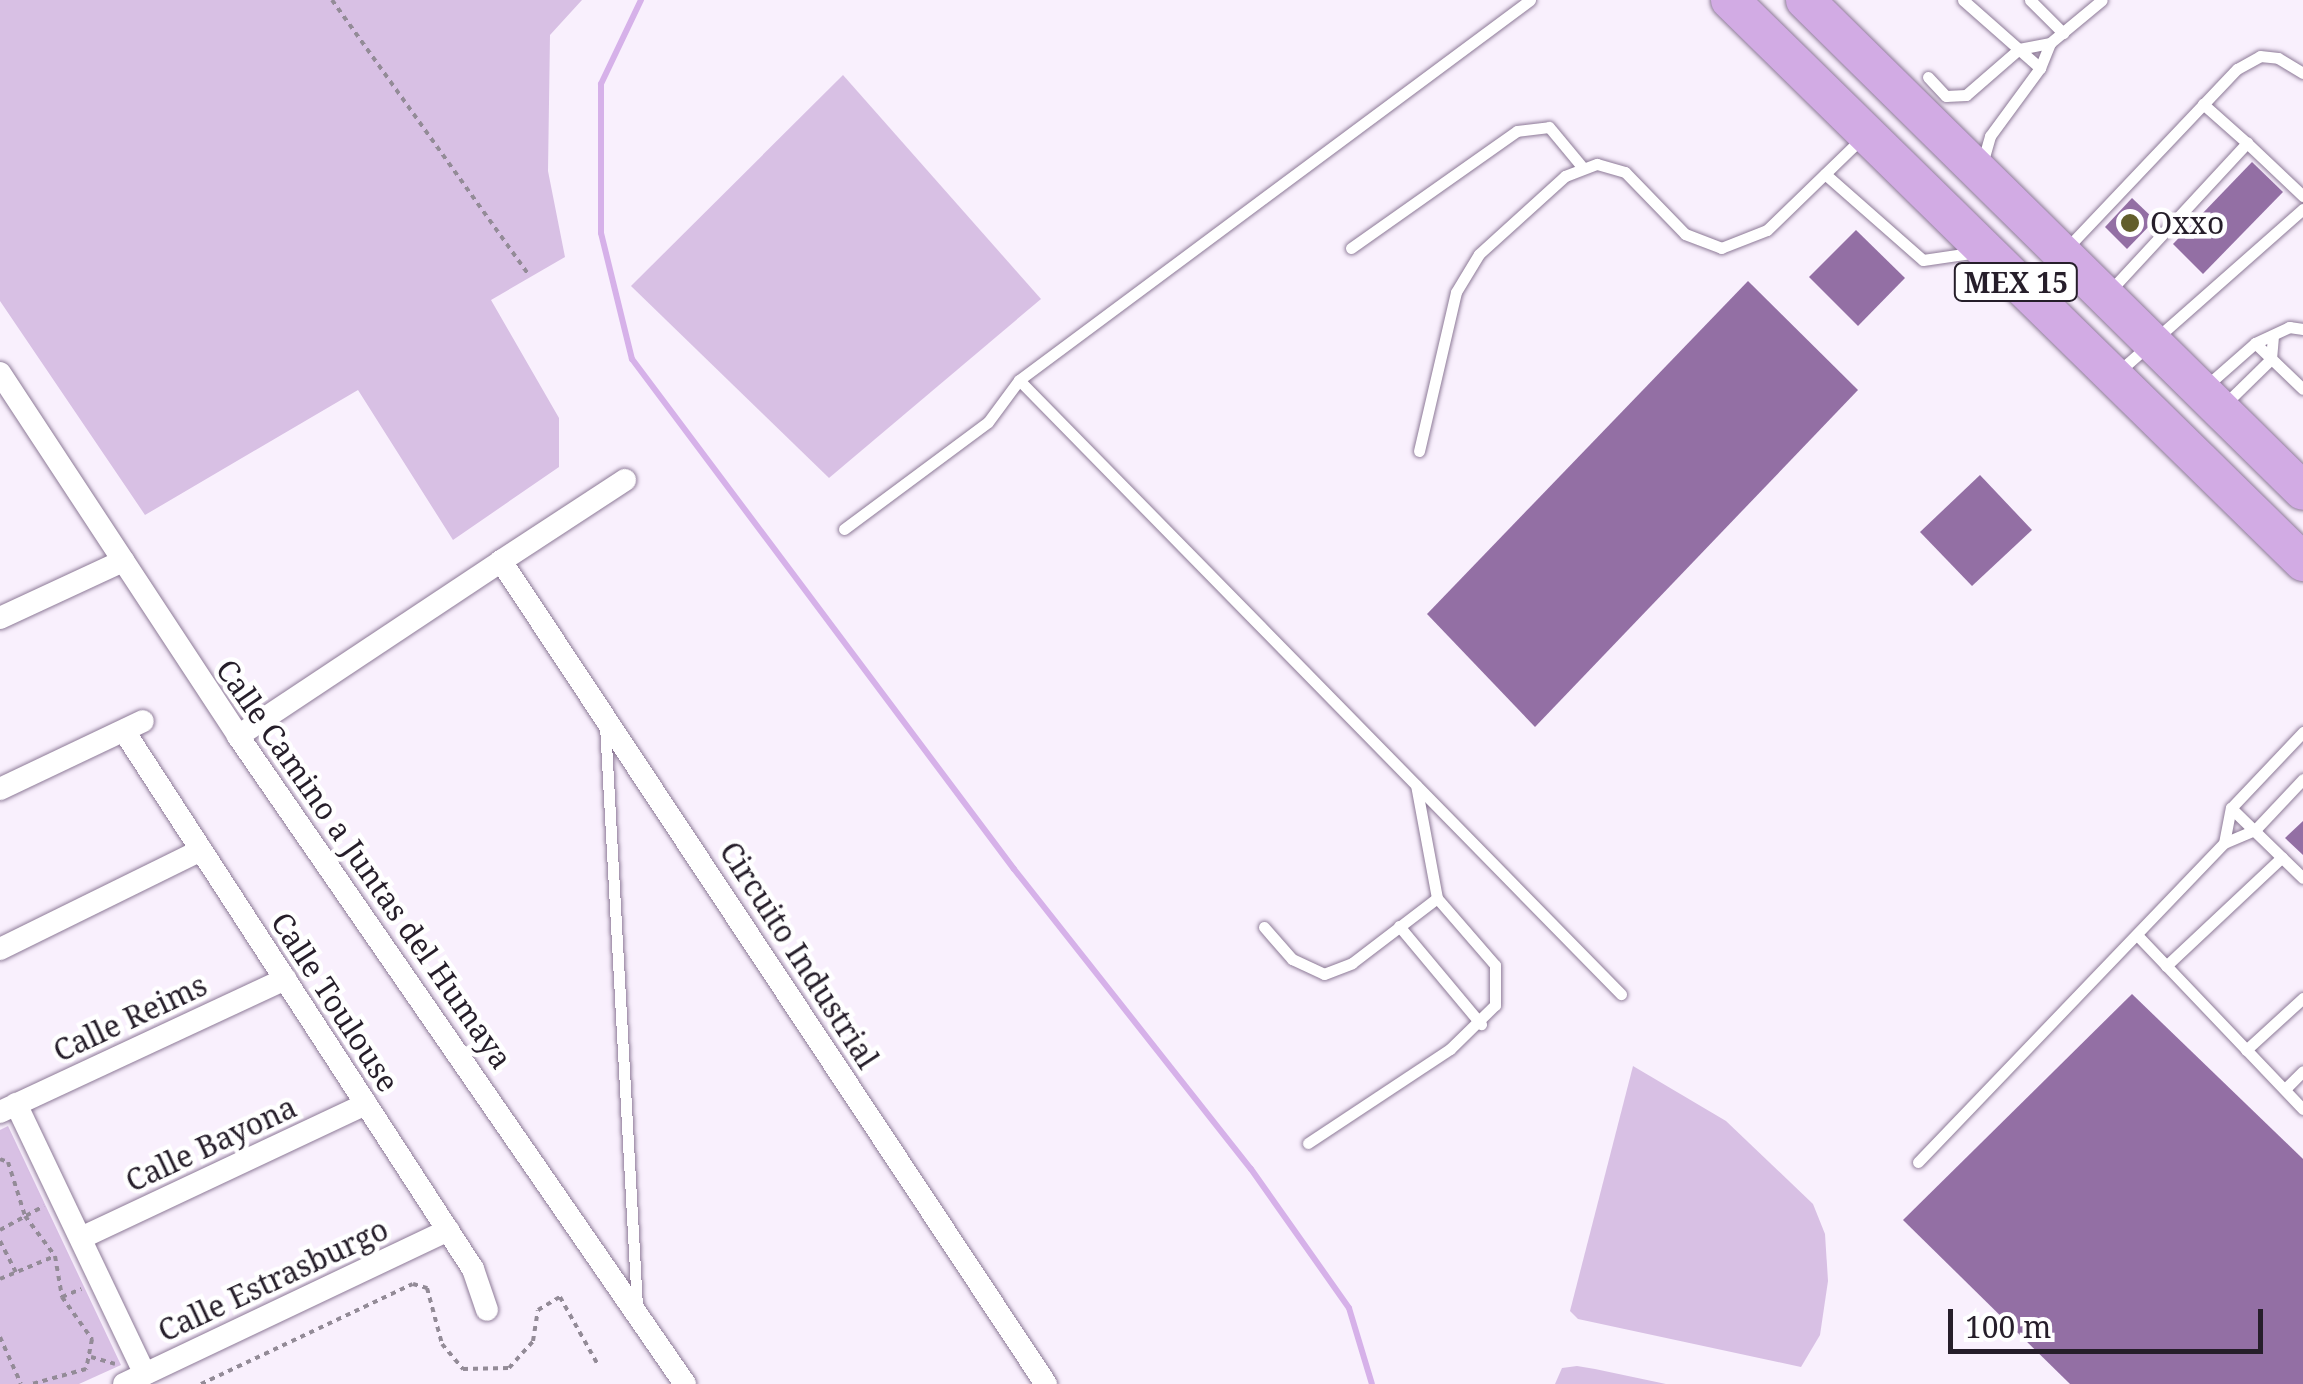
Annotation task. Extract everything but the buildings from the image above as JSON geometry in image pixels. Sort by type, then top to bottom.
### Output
[{"type":"main road","name":"MEX 15","points":[[1730,0],[2303,562]]},
{"type":"main road","name":"MEX 15","points":[[1805,0],[1981,168],[2303,491]]},
{"type":"street","name":"Calle Camino a Juntas del Humaya","points":[[0,374],[238,736],[685,1384]]},
{"type":"street","points":[[238,736],[625,480]]},
{"type":"street","name":"Circuito Industrial","points":[[501,560],[1046,1384]]},
{"type":"street","points":[[0,618],[122,561]]},
{"type":"street","name":"Calle Toulouse","points":[[0,789],[134,726],[201,850],[473,1269],[487,1310]]},
{"type":"street","points":[[0,949],[201,850]]},
{"type":"street","name":"Calle Reims","points":[[8,1108],[285,979]]},
{"type":"street","name":"Calle Bayona","points":[[81,1238],[366,1104]]},
{"type":"street","points":[[8,1108],[61,1198],[145,1374]]},
{"type":"street","name":"Calle Estrasburgo","points":[[124,1384],[448,1230]]},
{"type":"lane","points":[[844,529],[988,422],[1019,380],[1530,0]]},
{"type":"lane","points":[[1963,0],[2040,68]]},
{"type":"lane","points":[[2030,0],[2062,33]]},
{"type":"lane","points":[[1981,168],[1990,136],[2040,68],[2050,43],[2102,0]]},
{"type":"lane","points":[[1928,77],[1956,99],[2019,49],[2050,43]]},
{"type":"lane","points":[[2063,252],[2236,69],[2260,56],[2278,58],[2303,74]]},
{"type":"lane","points":[[2204,104],[2303,196]]},
{"type":"lane","points":[[1351,248],[1517,131],[1549,127],[1582,168]]},
{"type":"lane","points":[[1419,450],[1456,292],[1479,254],[1519,213],[1582,168],[1610,164],[1625,172],[1684,234],[1707,248],[1746,242],[1766,230],[1866,135]]},
{"type":"lane","points":[[2105,296],[2247,142]]},
{"type":"lane","points":[[1826,174],[1923,260],[1982,250]]},
{"type":"lane","points":[[2114,376],[2303,209]]},
{"type":"lane","points":[[2210,400],[2254,343],[2274,338],[2289,327],[2303,329]]},
{"type":"lane","points":[[2272,359],[2274,338]]},
{"type":"lane","points":[[2254,343],[2303,390]]},
{"type":"lane","points":[[2210,400],[2272,359]]},
{"type":"lane","points":[[1019,380],[1621,994]]},
{"type":"lane","points":[[605,716],[637,1310]]},
{"type":"lane","points":[[2224,844],[2232,808],[2303,732]]},
{"type":"lane","points":[[1918,1162],[2224,844],[2255,830],[2303,779]]},
{"type":"lane","points":[[1308,1143],[1481,1024],[1495,1005],[1495,965],[1436,898],[1416,785]]},
{"type":"lane","points":[[2232,808],[2303,878]]},
{"type":"lane","points":[[2166,966],[2282,857]]},
{"type":"lane","points":[[1264,928],[1292,959],[1324,974],[1352,963],[1436,898]]},
{"type":"lane","points":[[1400,926],[1481,1024]]},
{"type":"lane","points":[[2138,936],[2303,1109]]},
{"type":"lane","points":[[2246,1050],[2303,998]]},
{"type":"lane","points":[[2284,1090],[2303,1071]]},
{"type":"path","points":[[332,0],[529,275]]},
{"type":"path","points":[[0,1159],[8,1162],[25,1216],[54,1256],[62,1297],[92,1340],[86,1370],[32,1384]]},
{"type":"path","points":[[0,1230],[61,1198]]},
{"type":"path","points":[[0,1241],[16,1272]]},
{"type":"path","points":[[0,1278],[54,1256]]},
{"type":"path","points":[[202,1384],[412,1284],[427,1288],[442,1344],[464,1370],[508,1368],[533,1341],[538,1310],[560,1297],[598,1365]]},
{"type":"path","points":[[0,1337],[21,1384]]},
{"type":"shaded area","points":[[0,0],[582,0],[550,35],[548,171],[565,257],[491,300],[559,418],[559,467],[453,540],[358,390],[145,515],[0,301]]},
{"type":"shaded area","points":[[843,75],[1041,299],[829,478],[631,286]]},
{"type":"shaded area","points":[[1633,1066],[1726,1121],[1813,1204],[1825,1234],[1828,1281],[1820,1335],[1801,1367],[1578,1319],[1570,1311]]},
{"type":"shaded area","points":[[8,1126],[121,1365],[79,1384],[0,1384],[0,1130]]},
{"type":"shaded area","points":[[1577,1366],[1666,1384],[1555,1384],[1562,1368]]},
{"type":"waterway","points":[[641,0],[601,84],[601,233],[632,359],[1014,869],[1251,1169],[1349,1308],[1372,1384]]},
{"type":"place","name":"Oxxo","points":[[2130,223]]}]
